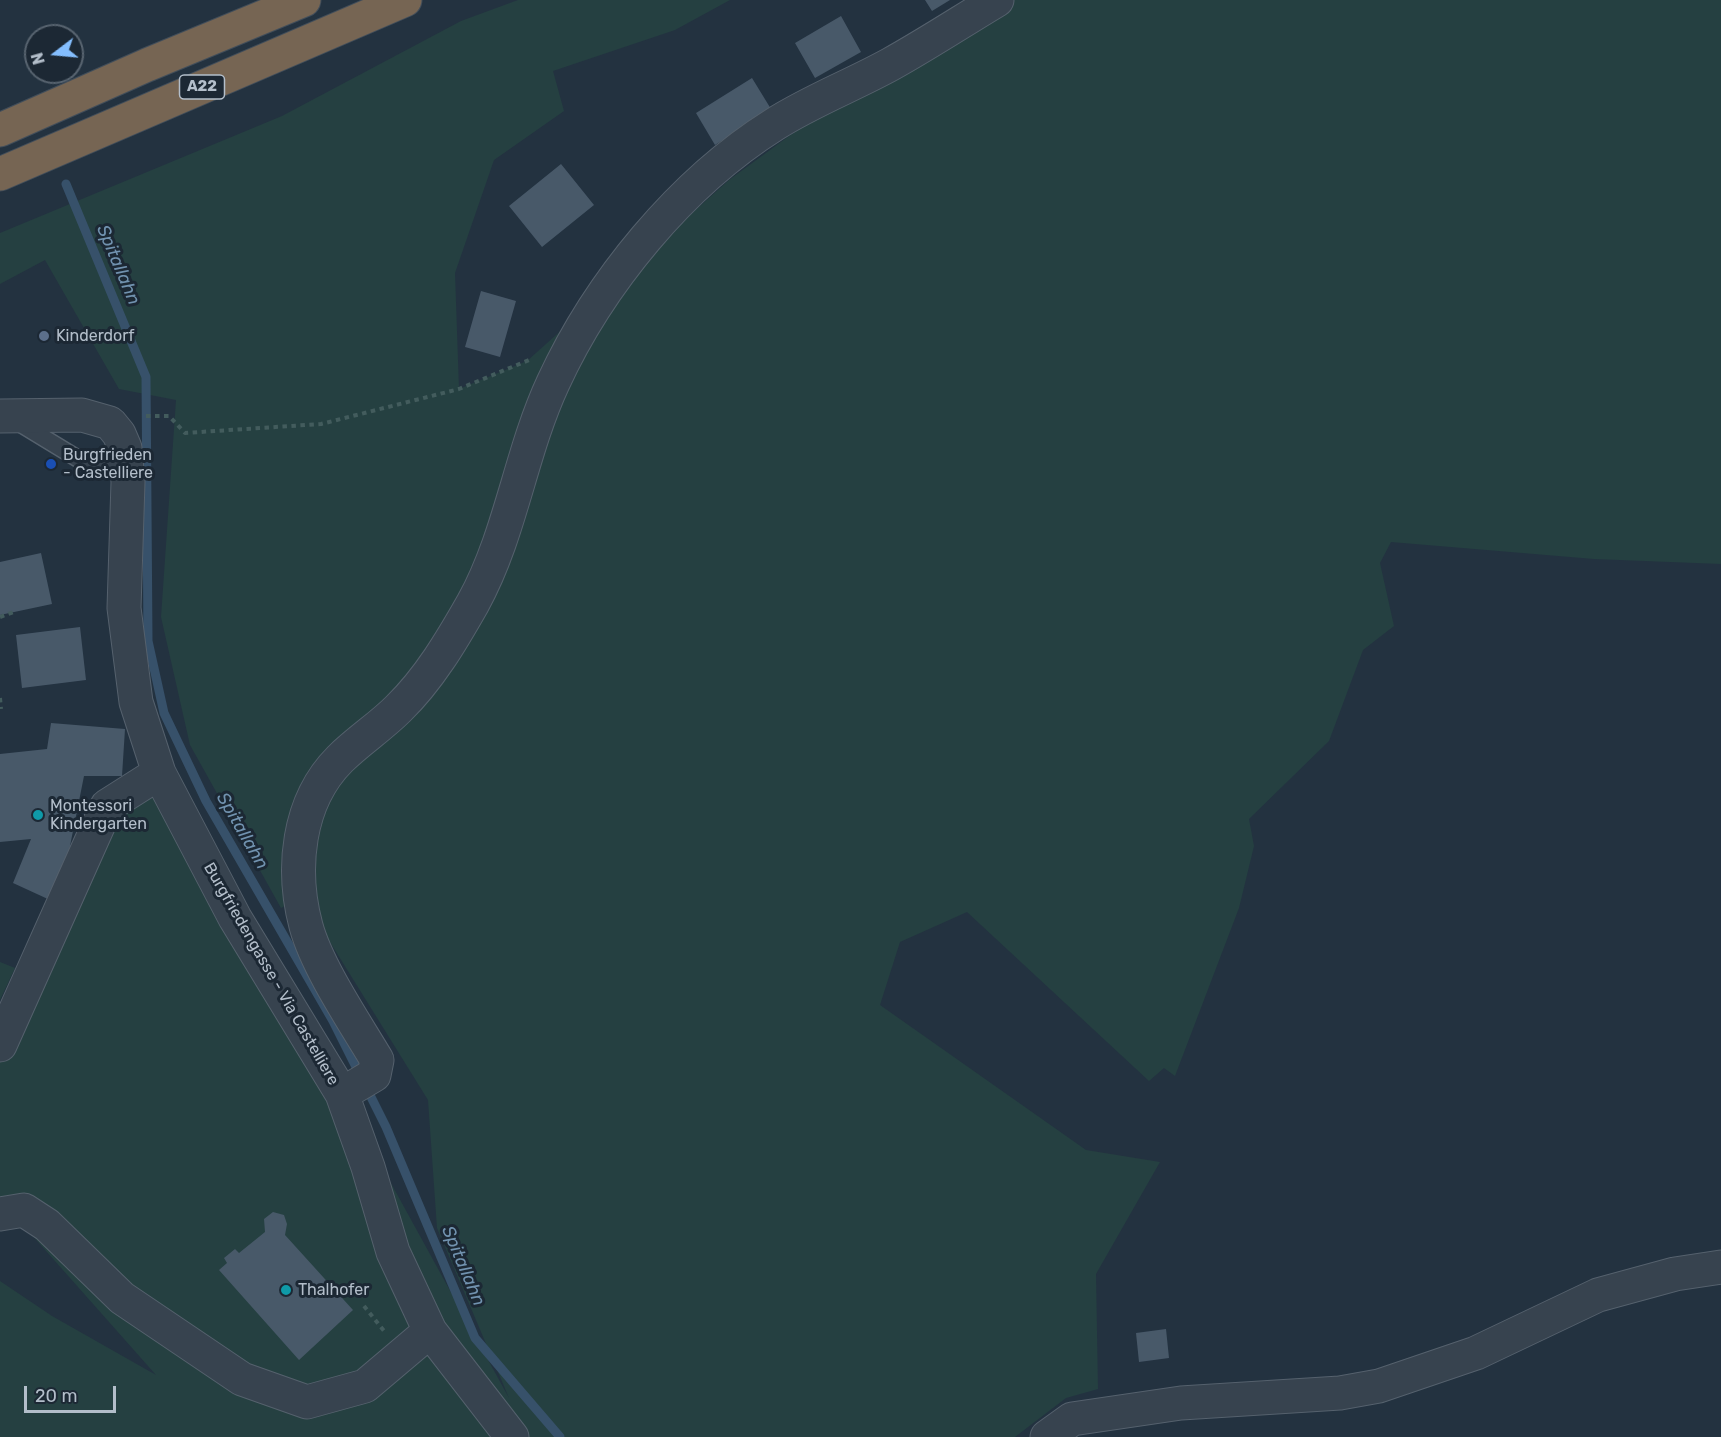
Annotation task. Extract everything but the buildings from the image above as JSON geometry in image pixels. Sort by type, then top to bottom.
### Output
[{"type":"highway","name":"A22","points":[[0,130],[304,0]]},
{"type":"highway","name":"A22","points":[[0,174],[405,0]]},
{"type":"street","points":[[512,1437],[430,1331],[393,1252],[368,1167],[356,1086],[377,1060],[330,978],[306,928],[298,878],[302,828],[314,795],[339,760],[399,708],[438,663],[475,599],[510,513],[532,431],[554,381],[592,311],[639,245],[712,171],[775,124],[890,64],[997,0]]},
{"type":"street","name":"Burgfriedengasse - Via Castelliere","points":[[4,416],[82,414],[110,423],[119,434],[125,448],[128,482],[124,608],[135,702],[159,773],[235,918],[356,1086]]},
{"type":"street","points":[[0,1045],[107,806],[159,773]]},
{"type":"street","points":[[0,1214],[24,1210],[47,1225],[122,1298],[242,1379],[307,1402],[365,1386],[430,1331]]},
{"type":"street","points":[[1047,1437],[1072,1419],[1180,1403],[1340,1393],[1379,1386],[1476,1353],[1598,1295],[1675,1274],[1721,1267]]},
{"type":"lane","points":[[4,416],[85,463],[107,462],[125,448]]},
{"type":"path","points":[[142,416],[169,416],[185,433],[321,424],[459,389],[527,361],[537,354]]},
{"type":"path","points":[[0,617],[14,612]]},
{"type":"path","points":[[0,698],[1,709]]},
{"type":"path","points":[[364,1306],[386,1334]]},
{"type":"green space","points":[[518,0],[730,0],[675,30],[553,71],[564,111],[494,160],[455,273],[459,389],[527,361],[729,180],[975,0],[1721,0],[1721,564],[1594,559],[1391,542],[1380,563],[1394,626],[1363,650],[1329,741],[1249,819],[1254,846],[1239,908],[1175,1076],[1164,1068],[1149,1081],[967,912],[900,942],[880,1005],[1086,1150],[1160,1162],[1096,1274],[1098,1389],[1066,1398],[1015,1437],[0,1437],[0,1281],[52,1316],[156,1375],[0,1199],[0,1059],[114,812],[159,773],[342,1094],[509,1398],[437,1228],[428,1100],[302,897],[281,908],[190,745],[161,617],[176,400],[119,389],[45,260],[0,284],[0,233],[282,116],[461,21]]},
{"type":"green space","points":[[0,962],[15,968],[0,1000]]},
{"type":"waterway","name":"Spitallahn","points":[[66,184],[146,377],[148,641],[164,713],[206,801],[333,1021],[386,1127],[475,1338],[560,1437]]},
{"type":"place","name":"Kinderdorf","points":[[44,336]]},
{"type":"place","name":"Burgfrieden - Castelliere","points":[[51,464]]},
{"type":"place","name":"Montessori Kindergarten","points":[[38,815]]},
{"type":"place","name":"Thalhofer","points":[[286,1290]]}]
